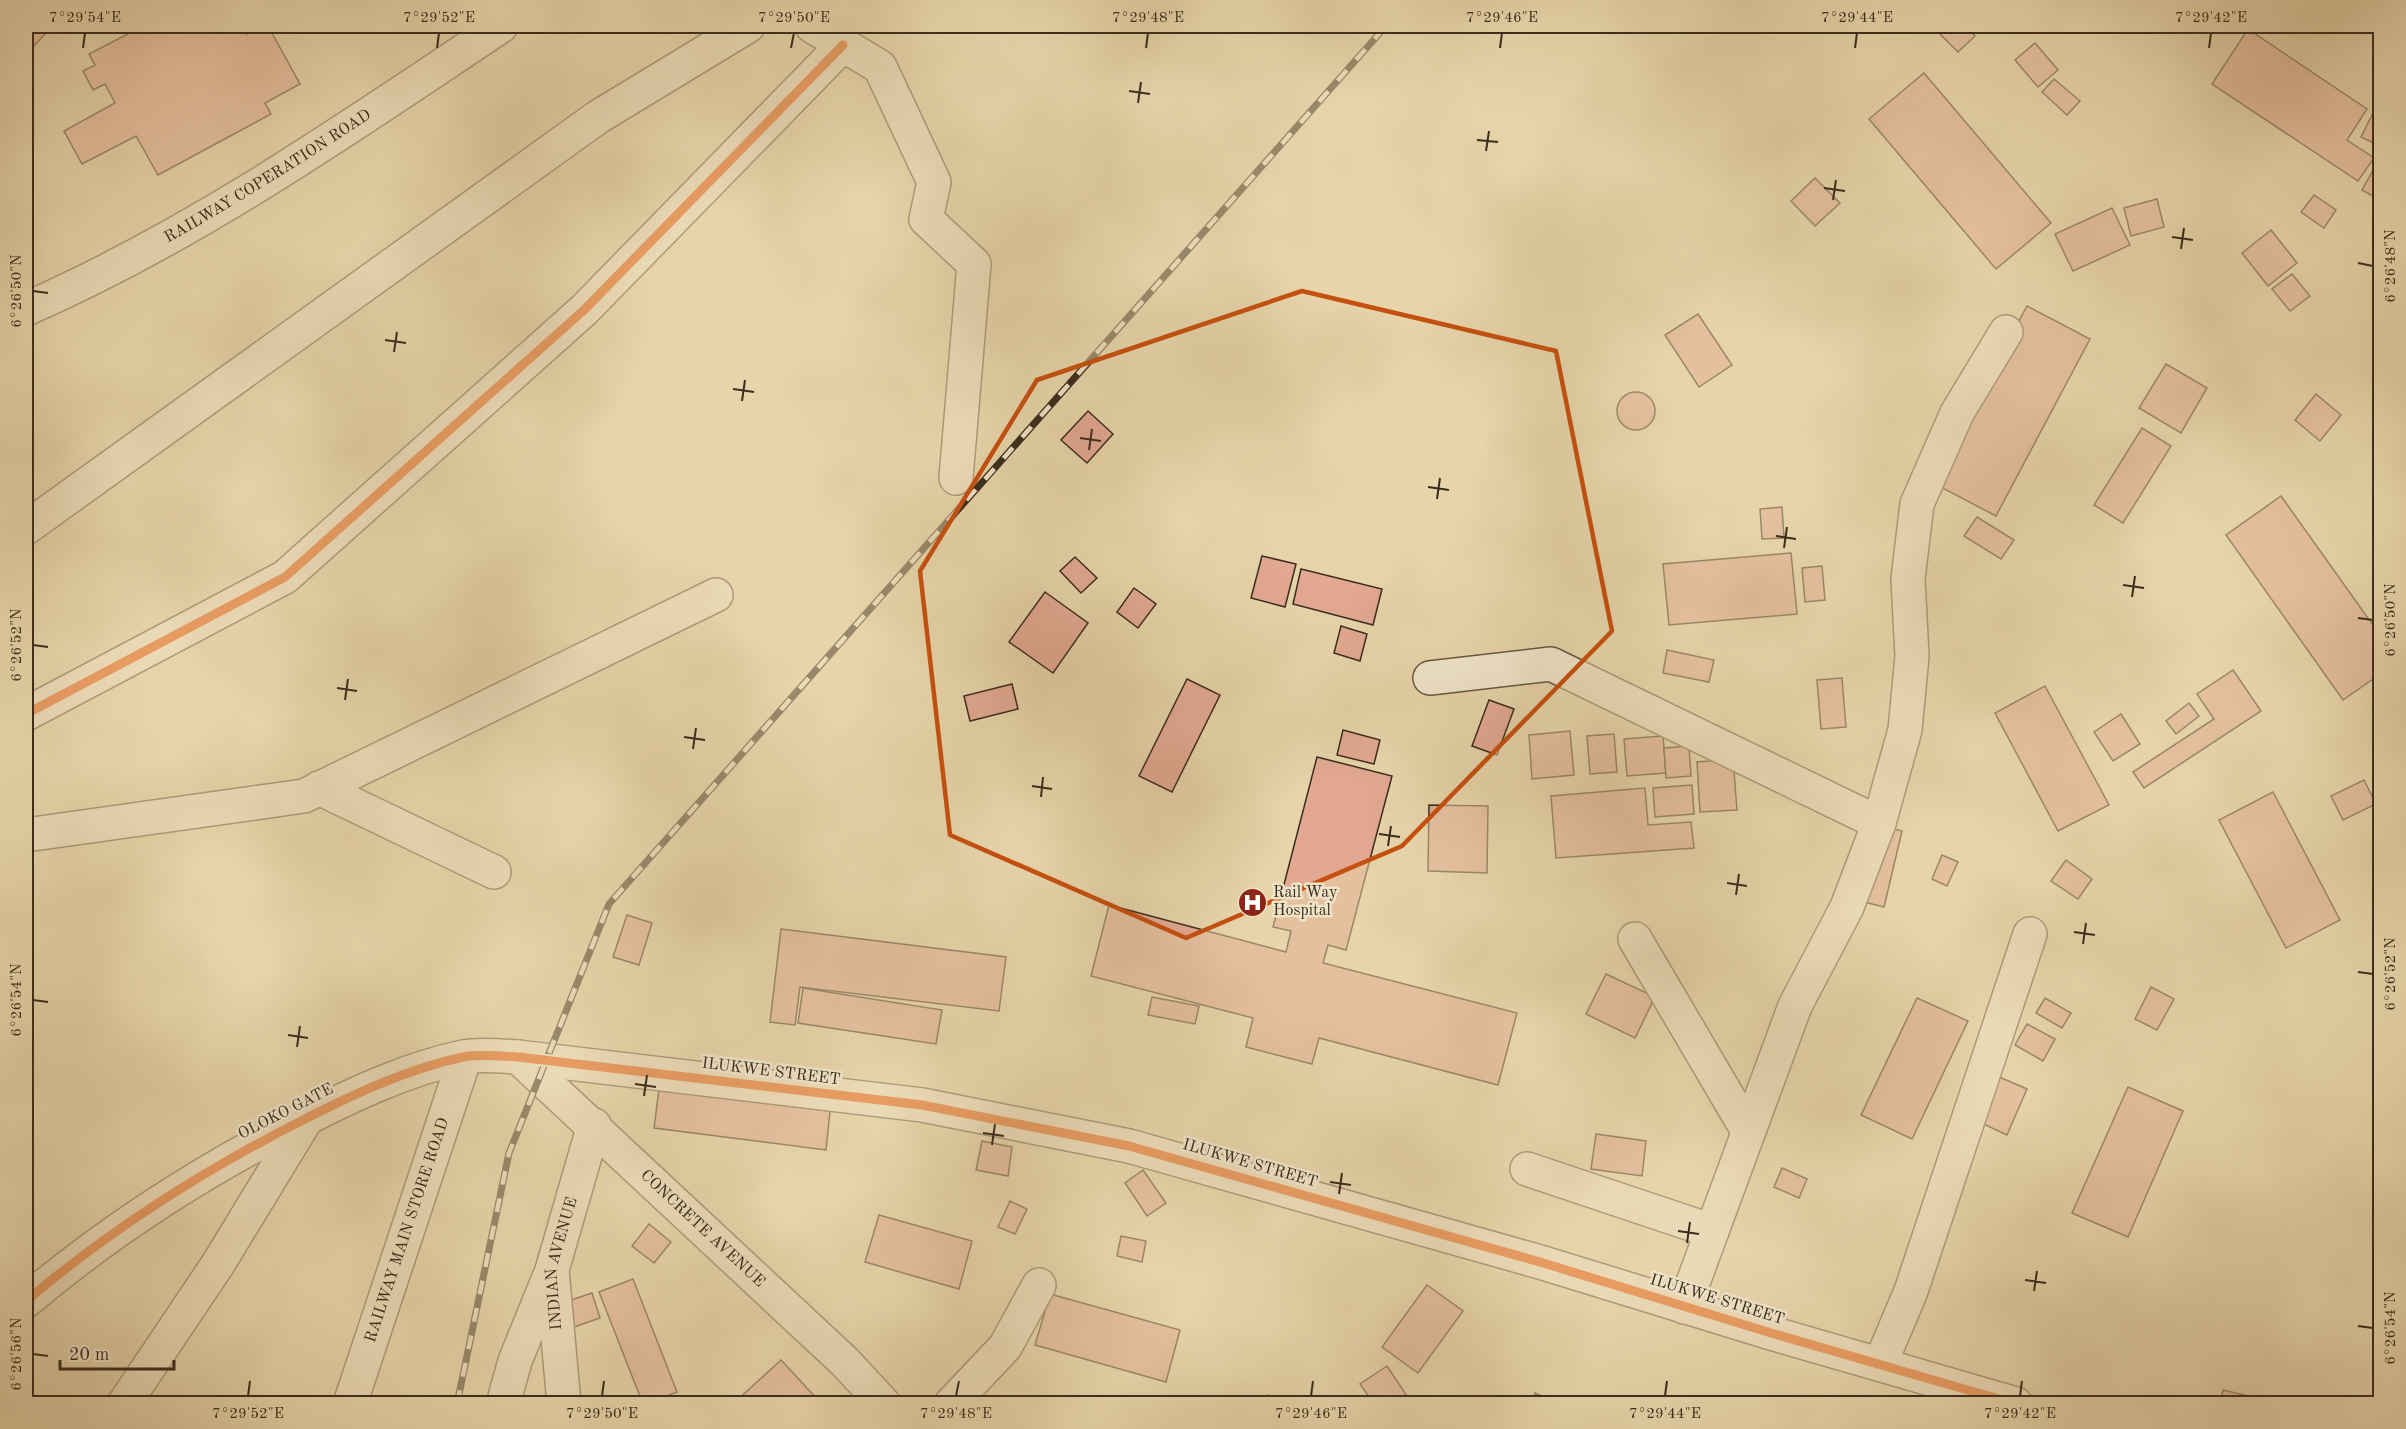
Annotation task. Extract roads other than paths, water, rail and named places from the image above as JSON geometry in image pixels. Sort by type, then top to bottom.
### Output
[{"type":"street","name":"RAILWAY COPERATION ROAD","points":[[26,309],[207,217],[334,137],[501,26]]},
{"type":"street","points":[[26,528],[598,117],[748,26]]},
{"type":"street","points":[[812,26],[880,67],[934,182],[926,219],[974,264],[956,478]]},
{"type":"street","points":[[26,714],[285,578],[584,310],[843,45]]},
{"type":"street","points":[[1684,1307],[1795,1006],[1847,908],[1880,823],[1905,730],[1912,656],[1908,579],[1917,504],[1957,413],[2006,332]]},
{"type":"street","points":[[26,836],[304,796],[716,595]]},
{"type":"street","points":[[1430,678],[1551,664],[1880,823]]},
{"type":"street","points":[[319,788],[494,872]]},
{"type":"street","points":[[1881,1362],[1911,1291],[2030,934]]},
{"type":"street","points":[[1635,939],[1748,1131]]},
{"type":"street","name":"OLOKO GATE","points":[[26,1301],[79,1257],[210,1170],[307,1118],[404,1074],[465,1057],[518,1057],[598,1065]]},
{"type":"street","name":"RAILWAY MAIN STORE ROAD","points":[[350,1404],[465,1057]]},
{"type":"street","name":"CONCRETE AVENUE","points":[[518,1057],[594,1125],[845,1362],[884,1404]]},
{"type":"street","name":"ILUKWE STREET","points":[[598,1065],[922,1105],[1129,1146],[1540,1262],[1684,1307],[1881,1362],[2016,1404]]},
{"type":"street","points":[[124,1404],[218,1264],[307,1118]]},
{"type":"street","name":"INDIAN AVENUE","points":[[564,1404],[552,1270],[594,1125]]},
{"type":"street","points":[[1527,1169],[1712,1231]]},
{"type":"street","points":[[503,1404],[514,1361],[552,1270]]},
{"type":"street","points":[[951,1404],[1005,1347],[1040,1285]]},
{"type":"railway","points":[[457,1404],[509,1153],[609,904],[1386,26]]},
{"type":"place","name":"Rail Way Hospital","points":[[1252,902]]}]
